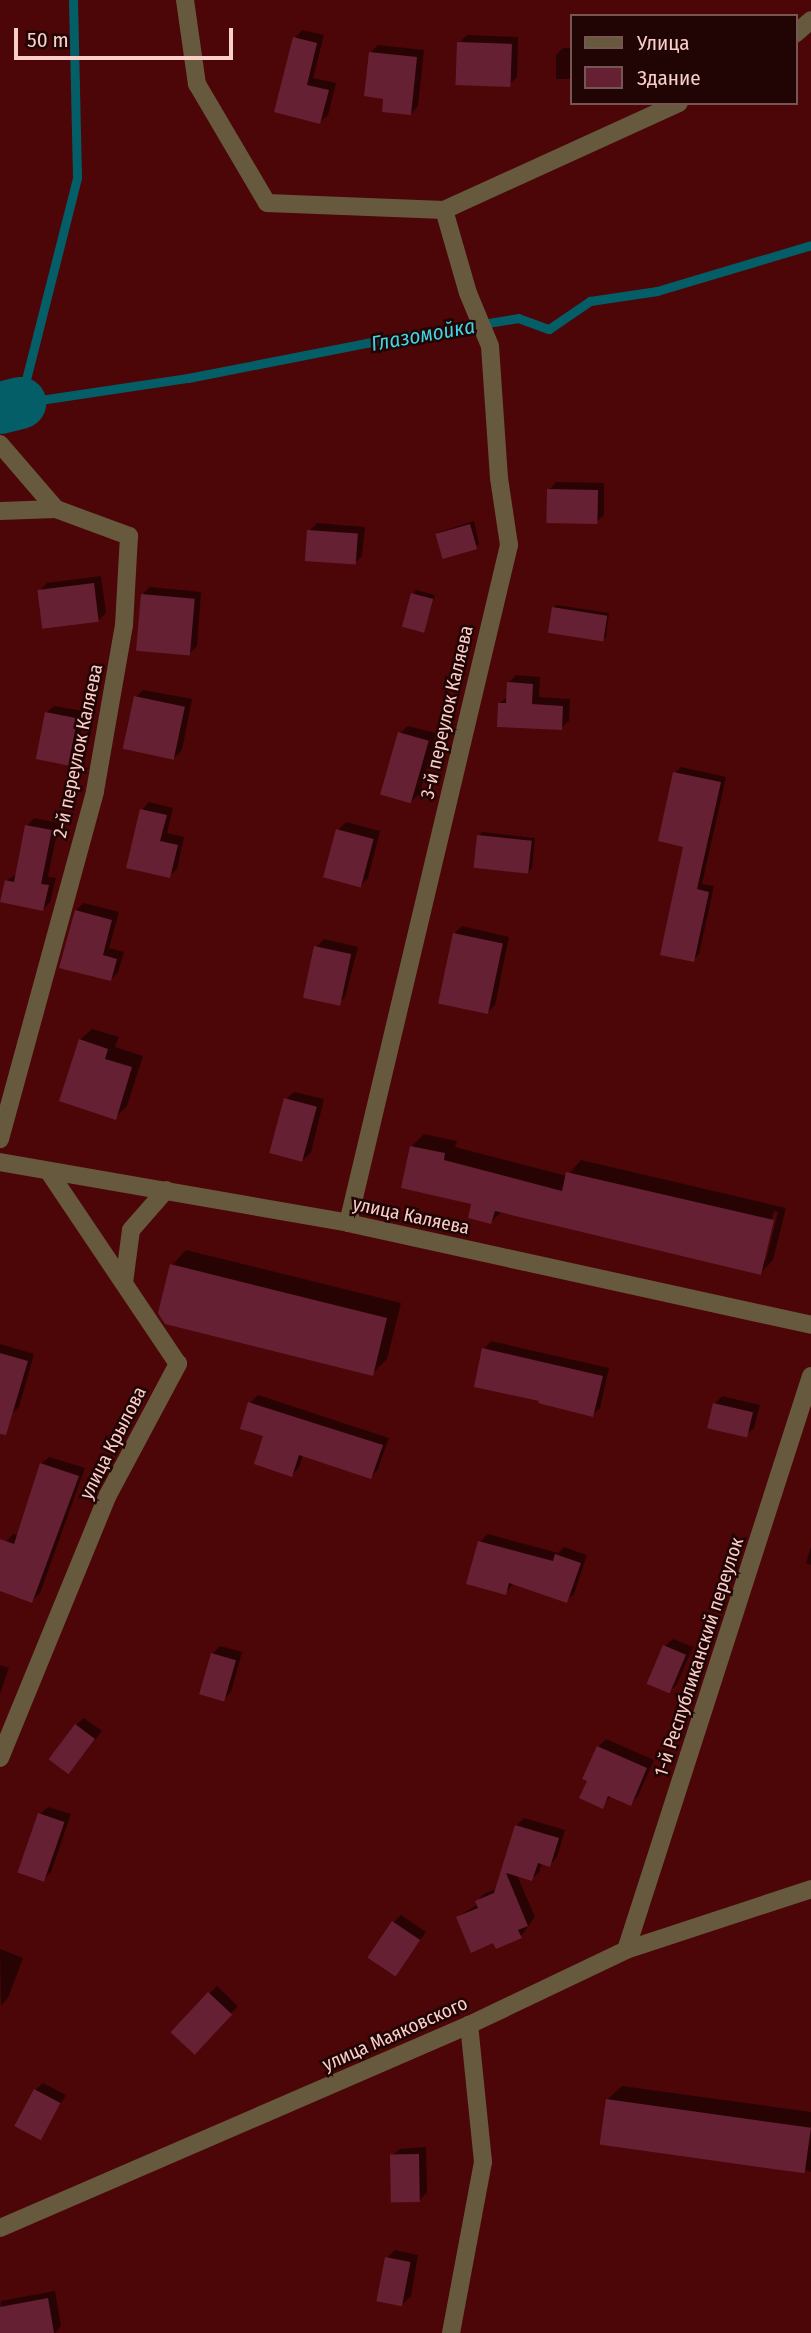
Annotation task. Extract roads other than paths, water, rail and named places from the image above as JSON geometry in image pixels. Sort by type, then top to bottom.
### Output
[{"type":"street","points":[[186,0],[197,84],[267,203],[444,210],[675,105]]},
{"type":"street","points":[[797,32],[811,20]]},
{"type":"street","name":"3-й переулок Каляева","points":[[348,1223],[509,545],[499,478],[490,346],[468,293],[444,210]]},
{"type":"street","points":[[0,444],[56,509]]},
{"type":"street","name":"2-й переулок Каляева","points":[[0,511],[56,509],[129,536],[124,625],[95,792],[0,1139]]},
{"type":"street","name":"улица Каляева","points":[[0,1162],[348,1223],[811,1325]]},
{"type":"street","name":"улица Крылова","points":[[0,1758],[108,1494],[178,1364],[48,1172]]},
{"type":"street","points":[[124,1283],[131,1230],[166,1190]]},
{"type":"street","name":"1-й Республиканский переулок","points":[[626,1950],[811,1376]]},
{"type":"street","name":"улица Маяковского","points":[[0,2228],[469,2025],[626,1950],[811,1889]]},
{"type":"street","points":[[451,2333],[483,2162],[469,2025]]},
{"type":"waterway","name":"Глазомойка","points":[[73,0],[77,178],[20,403],[188,378],[366,343],[518,318],[549,329],[590,301],[657,291],[811,245]]},
{"type":"waterway","name":"Глазомойка","points":[[0,408],[20,403]]}]
